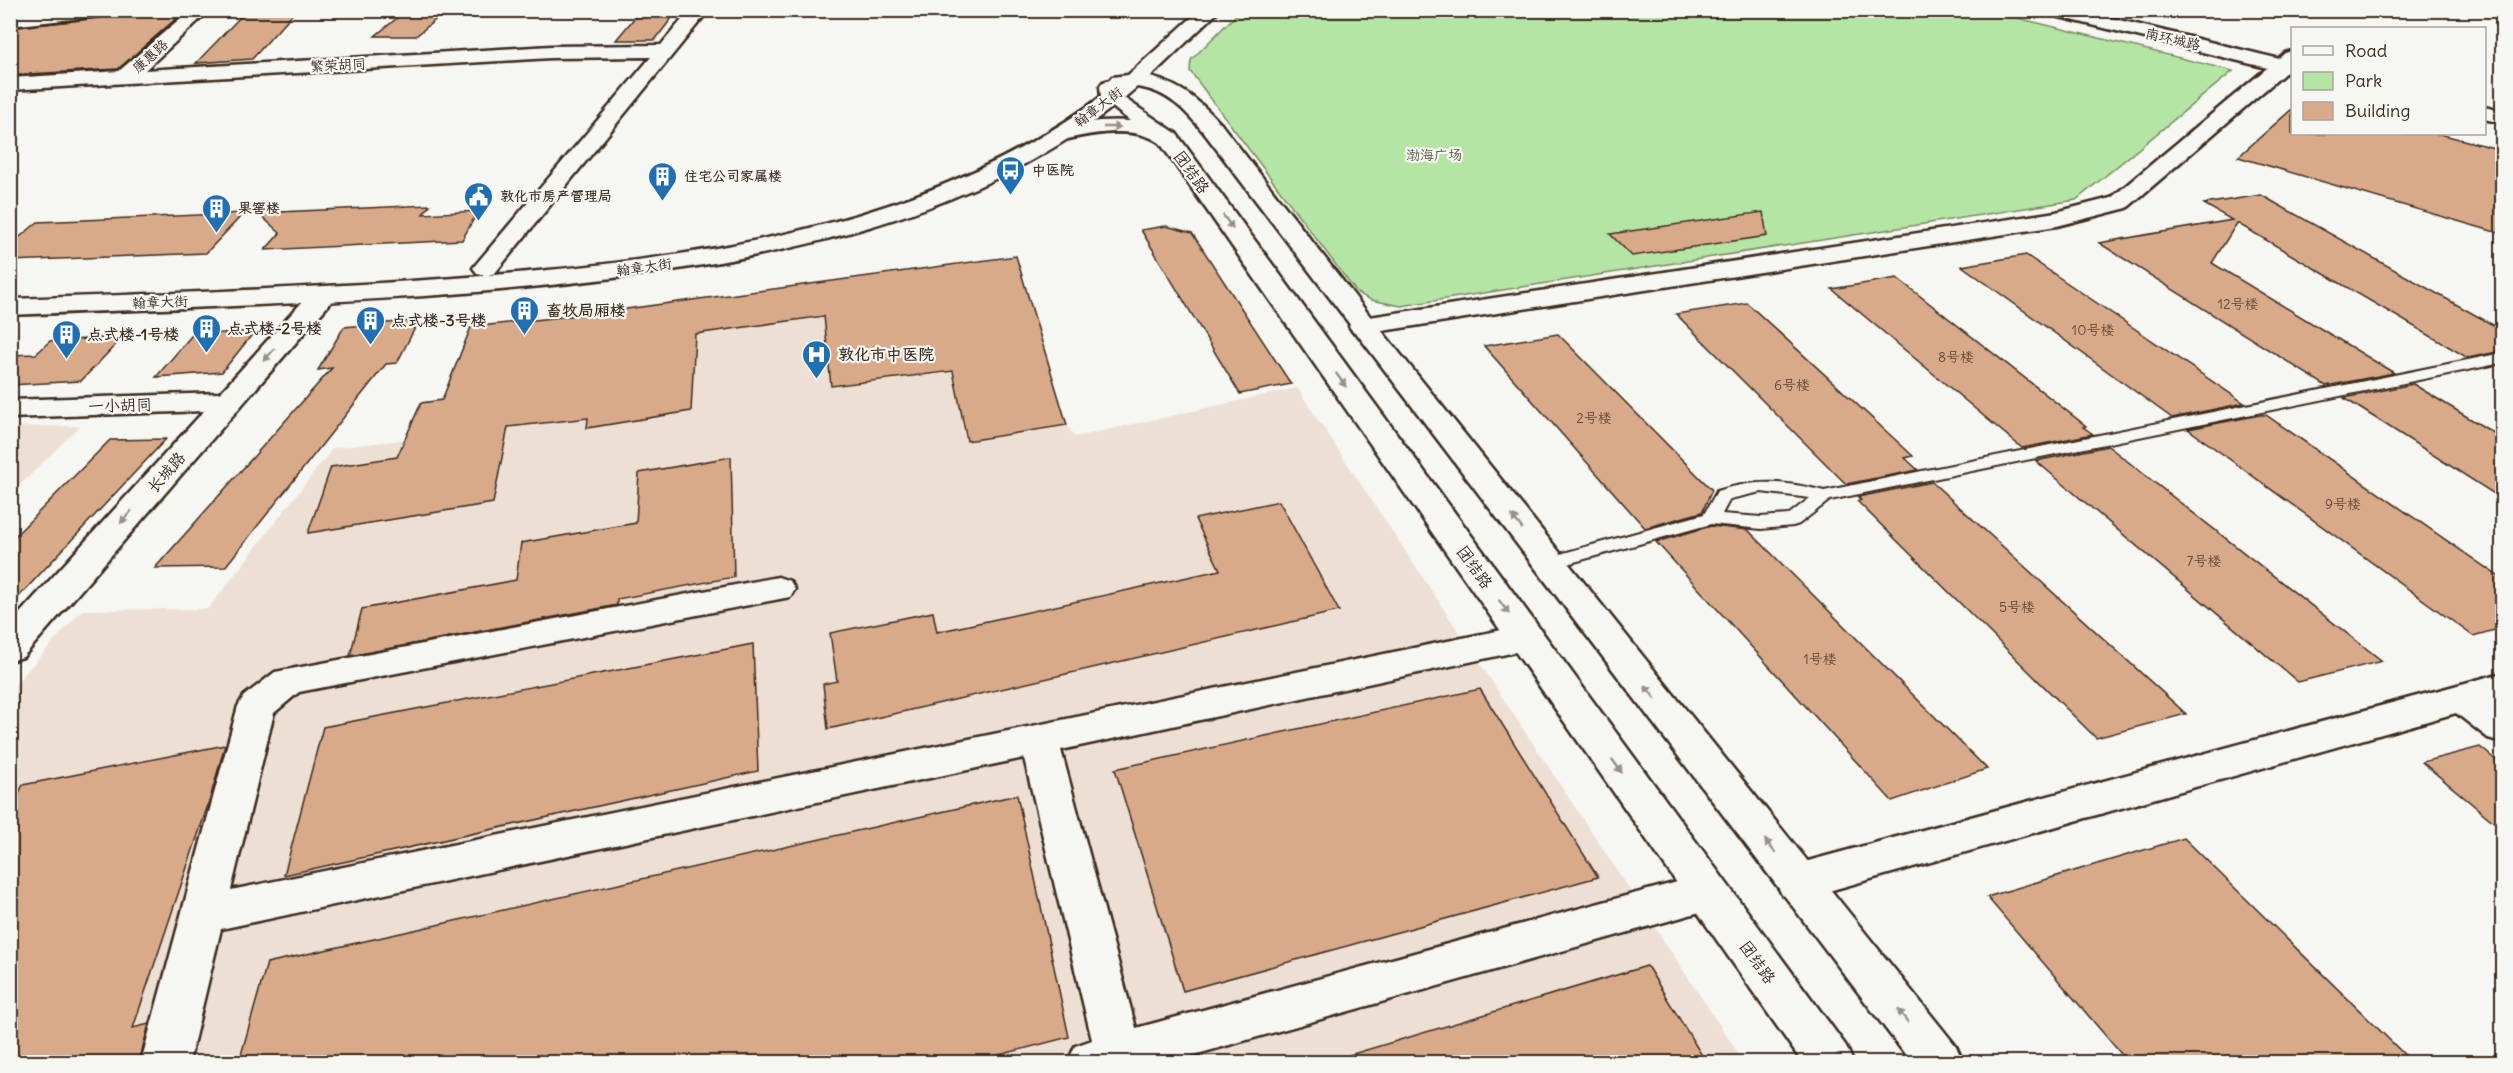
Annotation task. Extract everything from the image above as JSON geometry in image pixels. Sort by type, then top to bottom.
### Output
[{"type":"main road","points":[[10,20],[108,10]]},
{"type":"main road","name":"康惠路","points":[[126,77],[201,10]]},
{"type":"main road","points":[[486,268],[700,10]]},
{"type":"main road","name":"翰章大街","points":[[10,292],[336,279],[614,259],[713,243],[824,217],[880,201],[978,162],[1070,115],[1118,87],[1197,10]]},
{"type":"main road","name":"翰章大街","points":[[10,307],[322,296],[603,273],[686,261],[764,246],[834,228],[943,192],[1027,155],[1064,133],[1176,42],[1211,10]]},
{"type":"main road","name":"南环城路","points":[[2053,10],[2290,62]]},
{"type":"main road","name":"南环城路","points":[[2101,10],[2290,62]]},
{"type":"main road","points":[[1176,42],[1171,67],[1172,82],[1180,95],[1214,129],[1363,326],[1939,1062]]},
{"type":"main road","name":"繁荣胡同","points":[[10,84],[551,52],[665,51]]},
{"type":"main road","points":[[1363,326],[2046,220],[2119,203],[2259,84],[2290,62]]},
{"type":"main road","points":[[1118,87],[1161,84],[1180,95]]},
{"type":"main road","name":"团结路","points":[[1118,87],[1160,133],[1168,138],[1829,1062]]},
{"type":"main road","points":[[2486,100],[2502,104]]},
{"type":"main road","points":[[2486,113],[2502,117]]},
{"type":"main road","points":[[1064,133],[1090,127],[1118,126],[1160,133]]},
{"type":"main road","name":"长城路","points":[[10,648],[322,296]]},
{"type":"main road","name":"一小胡同","points":[[10,409],[229,401]]},
{"type":"main road","points":[[165,1062],[257,706],[288,681],[778,589]]},
{"type":"main road","points":[[202,914],[1526,638]]},
{"type":"main road","points":[[1797,882],[2502,686]]},
{"type":"main road","points":[[2462,697],[2502,728]]},
{"type":"main road","points":[[1039,740],[1111,1060],[1707,892]]},
{"type":"lane","points":[[1549,563],[1711,518],[1761,523],[1793,520],[1824,496],[2502,358]]},
{"type":"lane","points":[[1711,518],[1723,495],[1743,487],[1768,485],[1794,488],[1824,496]]},
{"type":"shaded area","points":[[1016,256],[1067,425],[1075,437],[1297,388],[1744,1062],[11,1062],[11,689],[82,610],[208,609],[333,448],[572,420],[595,312]]},
{"type":"shaded area","points":[[80,426],[11,494],[11,427]]},
{"type":"green space","name":"渤海广场","points":[[1241,10],[1989,11],[2233,71],[2076,200],[1401,306],[1371,300],[1357,293],[1190,71],[1191,60]]},
{"type":"building","points":[[119,10],[186,10],[118,69],[10,75],[10,28],[108,17]]},
{"type":"building","points":[[247,10],[296,10],[252,59],[196,63]]},
{"type":"building","points":[[407,10],[447,10],[416,36],[375,36]]},
{"type":"building","points":[[641,10],[678,10],[655,40],[616,40]]},
{"type":"building","points":[[2291,110],[2291,135],[2444,135],[2502,150],[2502,234],[2238,157]]},
{"type":"building","points":[[2261,195],[2502,330],[2502,351],[2468,358],[2237,223],[2212,263],[2394,373],[2326,386],[2099,243],[2232,220],[2204,204]]},
{"type":"building","points":[[430,205],[423,214],[478,211],[462,240],[265,250],[280,233],[258,213]]},
{"type":"building","points":[[1763,212],[1767,236],[1632,256],[1610,234]]},
{"type":"building","points":[[244,213],[206,253],[10,261],[10,245],[38,222]]},
{"type":"building","points":[[1166,226],[1192,233],[1291,384],[1240,394],[1141,230]]},
{"type":"building","points":[[2026,255],[2244,403],[2172,418],[1962,266]]},
{"type":"building","points":[[1016,256],[1067,425],[967,441],[953,371],[831,386],[824,316],[695,334],[691,411],[587,428],[588,418],[508,427],[493,503],[308,533],[331,467],[397,457],[421,403],[442,400],[471,327],[597,313]]},
{"type":"building","points":[[1897,278],[2086,426],[2083,427],[2093,434],[2022,448],[1832,289]]},
{"type":"building","points":[[1747,303],[1913,456],[1905,458],[1918,470],[1846,484],[1676,314]]},
{"type":"building","points":[[419,320],[397,363],[386,364],[225,567],[155,568],[332,368],[318,370],[344,327]]},
{"type":"building","name":"点式楼-2号楼","points":[[255,331],[222,372],[156,377],[192,335]]},
{"type":"building","points":[[1558,334],[1712,490],[1702,512],[1645,528],[1484,346]]},
{"type":"building","name":"点式楼-1号楼","points":[[123,337],[81,381],[10,385],[10,355],[36,354],[50,341]]},
{"type":"building","points":[[2413,384],[2502,438],[2502,499],[2344,398]]},
{"type":"building","points":[[2266,415],[2502,579],[2502,628],[2473,636],[2188,429]]},
{"type":"building","points":[[166,439],[10,606],[10,541],[110,440]]},
{"type":"building","points":[[2108,446],[2382,661],[2298,682],[2036,461]]},
{"type":"building","points":[[731,457],[734,577],[617,599],[617,605],[350,656],[362,609],[516,580],[521,543],[636,523],[639,473]]},
{"type":"building","points":[[1932,482],[2186,714],[2096,738],[1857,501],[1861,500],[1858,497]]},
{"type":"building","points":[[1279,501],[1339,611],[828,729],[823,684],[837,681],[830,633],[933,612],[937,632],[1220,570],[1195,519]]},
{"type":"building","points":[[1711,526],[1748,530],[1987,769],[1892,801],[1656,542]]},
{"type":"building","points":[[753,644],[758,771],[284,875],[323,727]]},
{"type":"building","points":[[1480,689],[1598,877],[1183,991],[1115,769]]},
{"type":"building","points":[[225,745],[210,799],[133,1028],[149,1024],[139,1062],[10,1062],[10,811],[23,785]]},
{"type":"building","points":[[2480,747],[2502,765],[2502,829],[2422,762]]},
{"type":"building","points":[[1017,795],[1069,1037],[972,1062],[239,1062],[267,963]]},
{"type":"building","points":[[2184,838],[2412,1062],[2128,1062],[1987,897]]},
{"type":"building","points":[[1647,966],[1706,1062],[1347,1062],[1346,1056]]},
{"type":"place","name":"中医院","points":[[1011,196]]},
{"type":"place","name":"住宅公司家属楼","points":[[663,202]]},
{"type":"place","name":"敦化市房产管理局","points":[[479,222]]},
{"type":"place","name":"果窖楼","points":[[217,234]]},
{"type":"place","name":"畜牧局厢楼","points":[[525,336]]},
{"type":"place","name":"点式楼-3号楼","points":[[370,346]]},
{"type":"place","name":"点式楼-2号楼","points":[[206,354]]},
{"type":"place","name":"点式楼-1号楼","points":[[66,360]]},
{"type":"place","name":"敦化市中医院","points":[[817,380]]}]
